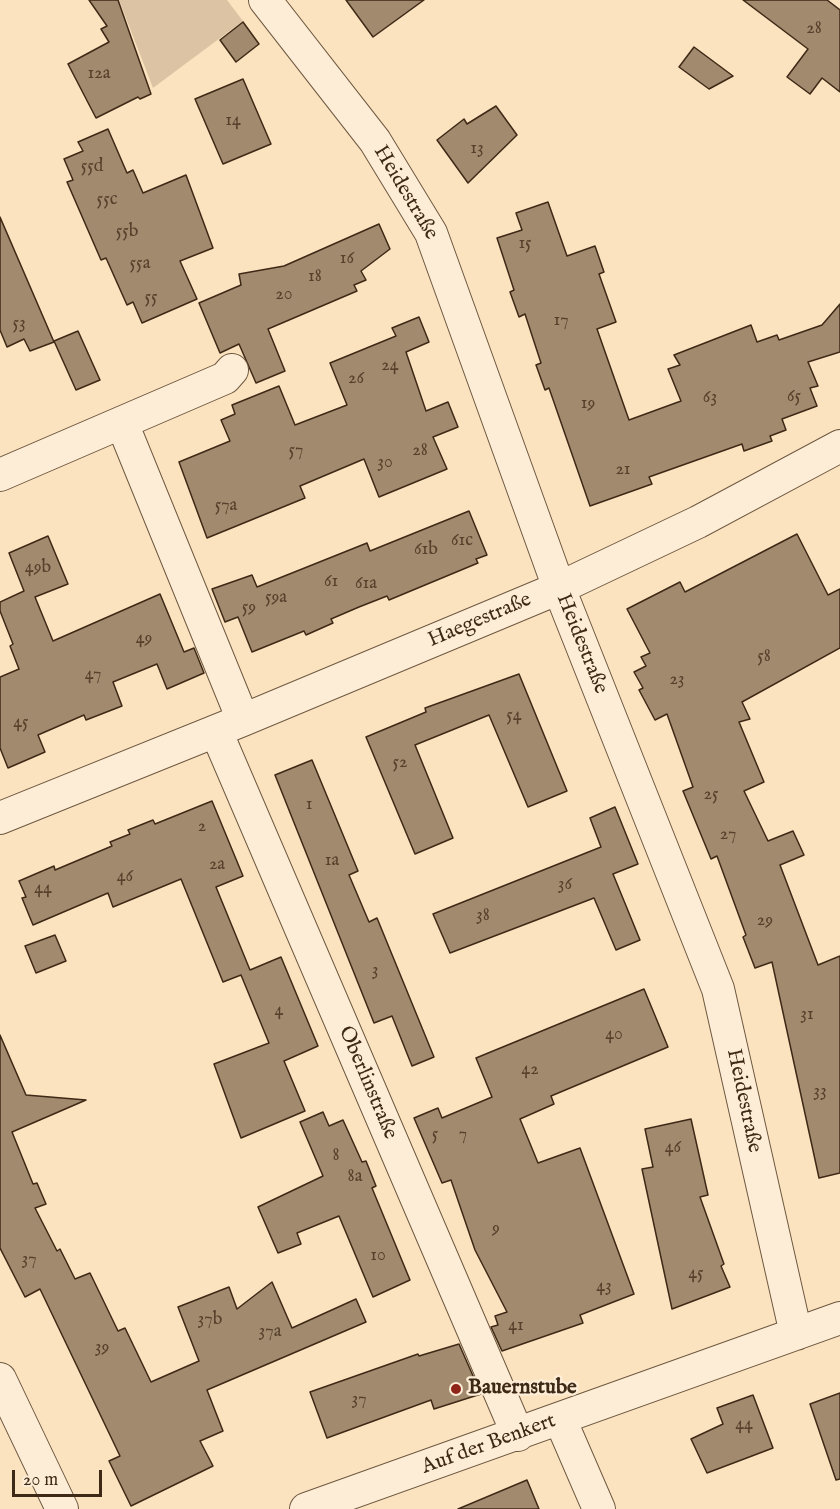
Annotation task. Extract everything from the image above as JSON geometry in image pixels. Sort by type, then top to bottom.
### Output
[{"type":"street","name":"Heidestraße","points":[[265,0],[375,141],[431,233],[559,588],[718,989],[796,1334]]},
{"type":"street","points":[[0,475],[225,378],[232,370]]},
{"type":"street","points":[[122,423],[230,725]]},
{"type":"street","name":"Haegestraße","points":[[0,818],[559,588],[698,522],[840,446]]},
{"type":"street","name":"Oberlinstraße","points":[[230,725],[518,1435]]},
{"type":"street","name":"Auf der Benkert","points":[[306,1509],[840,1318]]},
{"type":"street","points":[[0,1379],[62,1509]]},
{"type":"street","points":[[560,1419],[599,1509]]},
{"type":"shaded area","points":[[119,0],[227,0],[243,21],[153,88]]},
{"type":"building","points":[[89,0],[118,0],[151,94],[140,99],[138,97],[96,118],[68,64],[109,42],[101,29],[107,26]]},
{"type":"building","points":[[346,0],[424,0],[373,37]]},
{"type":"building","points":[[743,0],[827,0],[840,10],[840,92],[822,78],[810,94],[787,77],[808,49]]},
{"type":"building","points":[[243,22],[259,44],[236,62],[220,40]]},
{"type":"building","points":[[694,47],[733,76],[709,89],[679,67]]},
{"type":"building","points":[[243,79],[271,144],[223,164],[195,99]]},
{"type":"building","points":[[496,106],[517,135],[468,183],[437,140],[464,119],[467,124]]},
{"type":"building","points":[[108,129],[127,173],[133,170],[143,193],[186,175],[213,248],[180,261],[197,299],[142,323],[133,302],[127,305],[106,258],[101,260],[67,182],[73,180],[64,159],[83,151],[78,142]]},
{"type":"building","points":[[548,202],[567,256],[595,246],[604,272],[599,274],[616,322],[597,329],[629,420],[681,401],[668,369],[680,365],[674,355],[751,325],[757,342],[777,335],[779,340],[822,325],[840,304],[840,352],[808,362],[818,386],[810,388],[817,406],[782,419],[786,430],[770,436],[772,441],[744,451],[742,444],[649,477],[652,484],[590,506],[549,388],[545,390],[536,365],[541,363],[525,314],[519,317],[510,292],[514,290],[497,238],[522,230],[516,213]]},
{"type":"building","points":[[0,217],[54,342],[30,351],[24,339],[7,347],[0,330]]},
{"type":"building","points":[[379,224],[390,249],[361,271],[366,280],[354,285],[357,291],[268,329],[285,371],[256,383],[239,344],[220,353],[199,303],[241,285],[239,274],[284,266]]},
{"type":"building","points":[[419,317],[429,342],[406,352],[426,411],[448,402],[458,427],[433,437],[447,469],[379,497],[364,459],[300,486],[305,498],[207,538],[179,462],[230,441],[221,420],[235,414],[232,405],[279,386],[295,425],[347,405],[330,363],[396,336],[392,328]]},
{"type":"building","points":[[78,331],[100,380],[76,390],[54,341]]},
{"type":"building","points":[[469,511],[487,555],[476,559],[478,563],[389,600],[387,596],[359,607],[331,619],[333,623],[306,635],[304,631],[252,652],[238,617],[225,622],[212,589],[252,575],[257,587],[367,543],[370,551]]},
{"type":"building","points":[[797,534],[828,595],[840,589],[840,648],[742,702],[750,719],[739,722],[764,782],[744,791],[768,841],[793,831],[804,855],[780,865],[818,965],[840,956],[840,1173],[819,1178],[772,962],[755,968],[743,937],[746,935],[717,856],[711,859],[683,791],[693,787],[667,714],[655,720],[639,690],[643,688],[634,672],[646,666],[641,657],[650,653],[627,609],[680,582],[685,592]]},
{"type":"building","points":[[48,536],[68,584],[35,597],[53,641],[160,594],[184,652],[194,648],[204,673],[167,689],[157,664],[113,682],[122,706],[86,720],[84,715],[38,735],[45,752],[8,768],[0,748],[0,677],[19,669],[10,646],[13,644],[0,611],[0,602],[24,591],[9,553]]},
{"type":"building","points":[[519,674],[567,791],[528,807],[489,715],[415,745],[453,838],[415,854],[366,737],[426,712],[425,708]]},
{"type":"building","points":[[312,760],[358,871],[349,875],[369,922],[377,918],[434,1057],[412,1066],[392,1016],[374,1023],[275,775]]},
{"type":"building","points":[[212,801],[243,876],[216,887],[250,970],[281,957],[318,1046],[284,1061],[305,1111],[241,1138],[214,1064],[269,1043],[241,975],[223,982],[181,879],[113,907],[108,893],[33,925],[22,898],[26,897],[19,881],[54,866],[55,870],[112,846],[110,842],[130,834],[128,830],[153,820],[155,824]]},
{"type":"building","points":[[615,807],[638,864],[613,874],[640,940],[616,950],[594,898],[450,953],[433,914],[601,847],[590,818]]},
{"type":"building","points":[[55,935],[66,961],[36,973],[25,946]]},
{"type":"building","points":[[644,989],[668,1047],[551,1096],[554,1104],[520,1119],[538,1163],[580,1148],[634,1294],[580,1315],[583,1323],[502,1351],[491,1327],[498,1325],[495,1316],[507,1312],[475,1250],[451,1180],[442,1183],[414,1118],[438,1108],[442,1118],[492,1097],[476,1058]]},
{"type":"building","points":[[0,1035],[26,1095],[86,1100],[12,1132],[33,1184],[37,1183],[46,1204],[35,1208],[57,1251],[60,1249],[75,1279],[90,1273],[118,1331],[125,1328],[151,1382],[199,1361],[178,1307],[229,1287],[237,1309],[272,1282],[292,1328],[356,1299],[366,1322],[207,1390],[223,1431],[200,1441],[213,1466],[131,1506],[109,1461],[120,1456],[40,1289],[25,1297],[0,1248]]},
{"type":"building","points":[[323,1112],[329,1126],[343,1120],[362,1162],[366,1161],[376,1186],[372,1188],[410,1280],[373,1297],[339,1216],[297,1233],[301,1244],[278,1253],[258,1207],[323,1176],[300,1122]]},
{"type":"building","points":[[691,1119],[708,1195],[700,1197],[724,1264],[721,1266],[730,1287],[672,1309],[642,1169],[653,1167],[645,1129]]},
{"type":"building","points":[[459,1344],[481,1394],[434,1409],[431,1400],[327,1438],[310,1392],[418,1354],[419,1356]]},
{"type":"building","points":[[840,1393],[840,1479],[836,1480],[810,1404]]},
{"type":"building","points":[[753,1395],[773,1448],[707,1473],[691,1439],[723,1424],[717,1408]]},
{"type":"building","points":[[527,1480],[539,1509],[458,1509]]},
{"type":"place","name":"Bauernstube","points":[[456,1389]]}]
